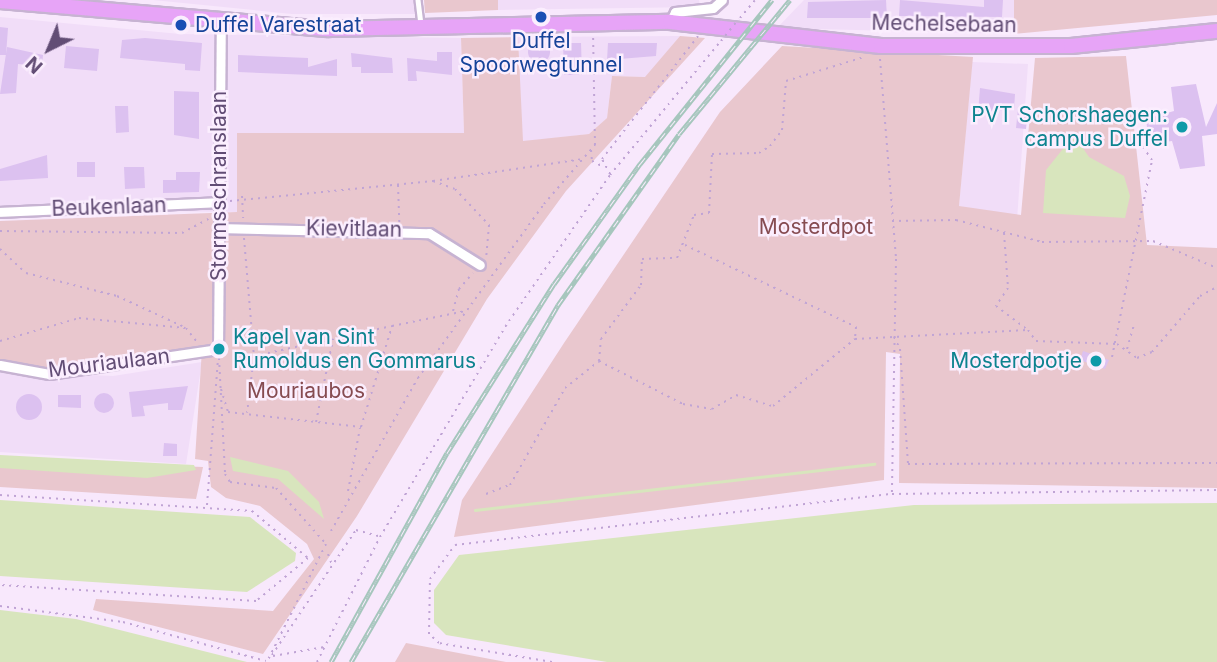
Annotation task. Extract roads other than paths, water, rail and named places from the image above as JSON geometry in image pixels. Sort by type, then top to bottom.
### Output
[{"type":"main road","points":[[0,1],[151,16]]},
{"type":"main road","name":"Mechelsebaan","points":[[151,16],[221,22],[421,27],[670,22],[881,46],[1071,46],[1217,30]]},
{"type":"street","points":[[149,0],[151,16]]},
{"type":"street","name":"Mechelsebaan","points":[[670,22],[675,12],[713,8],[722,0]]},
{"type":"street","name":"Stormsschranslaan","points":[[218,349],[221,22]]},
{"type":"street","name":"Beukenlaan","points":[[0,212],[218,207]]},
{"type":"street","name":"Kievitlaan","points":[[218,228],[399,230],[438,236],[480,265]]},
{"type":"street","name":"Mouriaulaan","points":[[0,365],[49,374],[218,349]]},
{"type":"lane","points":[[418,0],[421,27]]},
{"type":"waterway","points":[[475,510],[874,464]]},
{"type":"railway","points":[[331,662],[447,453],[554,284],[640,164],[772,0]]},
{"type":"railway","points":[[351,662],[558,305],[679,134],[790,0]]},
{"type":"place","name":"Duffel Spoorwegtunnel","points":[[541,17]]},
{"type":"place","name":"Duffel Varestraat","points":[[181,25]]},
{"type":"place","name":"PVT Schorshaegen: campus Duffel","points":[[1182,127]]},
{"type":"place","name":"Kapel van Sint Rumoldus en Gommarus","points":[[219,349]]},
{"type":"place","name":"Mosterdpotje","points":[[1096,361]]},
{"type":"park label","name":"Mosterdpot","points":[[816,227]]},
{"type":"park label","name":"Mouriaubos","points":[[306,391]]}]
